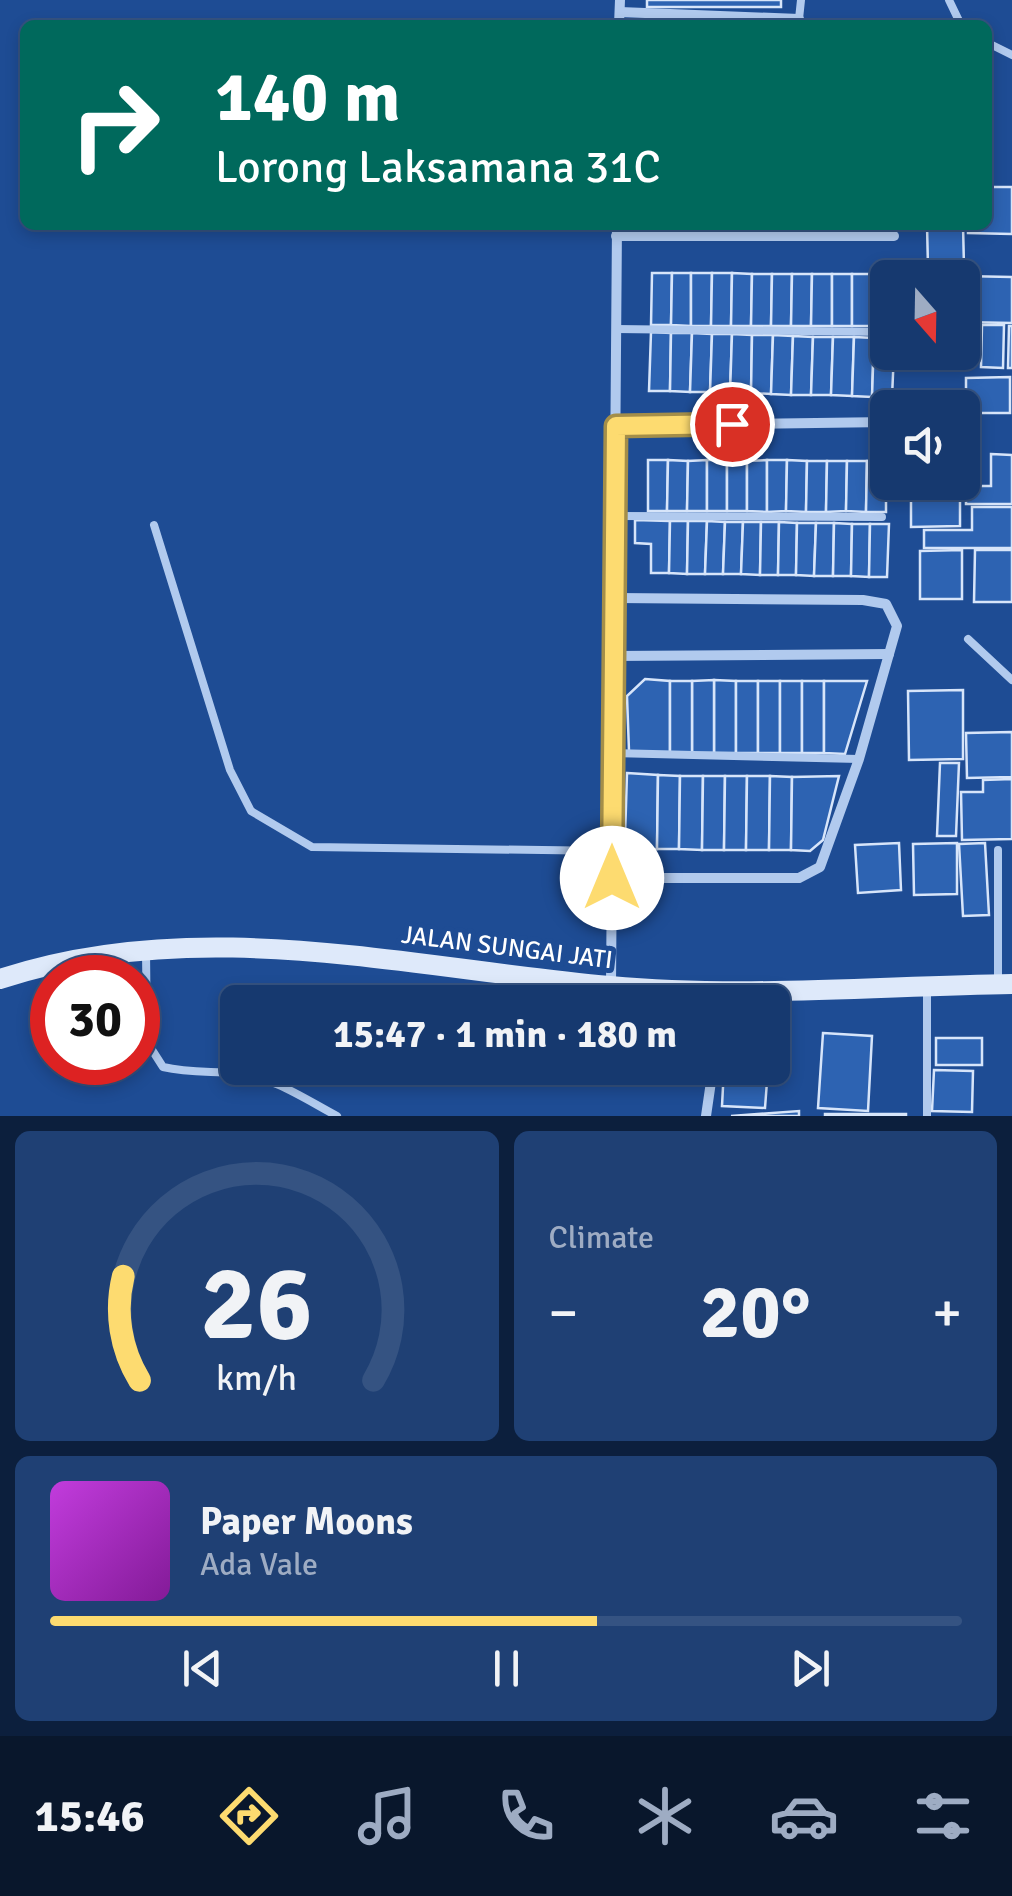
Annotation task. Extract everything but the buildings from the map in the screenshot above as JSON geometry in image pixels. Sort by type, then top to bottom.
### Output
[{"type":"main road","name":"JALAN SUNGAI JATI","points":[[0,978],[78,957],[232,947],[350,953],[596,985]]},
{"type":"main road","name":"JALAN SUNGAI JATI","points":[[790,992],[1005,984]]},
{"type":"street","points":[[620,6],[777,20]]},
{"type":"street","points":[[611,985],[616,231],[793,231],[894,236]]},
{"type":"street","points":[[616,426],[870,422]]},
{"type":"street","points":[[612,878],[799,878],[820,868],[859,759],[897,626],[886,604],[863,600],[616,598]]},
{"type":"street","points":[[614,656],[890,654]]},
{"type":"street","points":[[706,1116],[711,1085]]},
{"type":"lane","points":[[616,329],[870,332]]},
{"type":"lane","points":[[617,516],[882,516]]},
{"type":"lane","points":[[154,525],[230,770],[251,812],[312,847],[612,851]]},
{"type":"lane","points":[[968,639],[1012,680]]},
{"type":"lane","points":[[612,753],[859,759]]},
{"type":"lane","points":[[998,850],[1005,984]]},
{"type":"lane","points":[[146,951],[147,1042],[163,1067],[194,1074],[234,1073],[266,1079],[337,1116]]},
{"type":"lane","points":[[927,1116],[928,986]]},
{"type":"route","points":[[612,878],[616,426],[732,424]]}]
